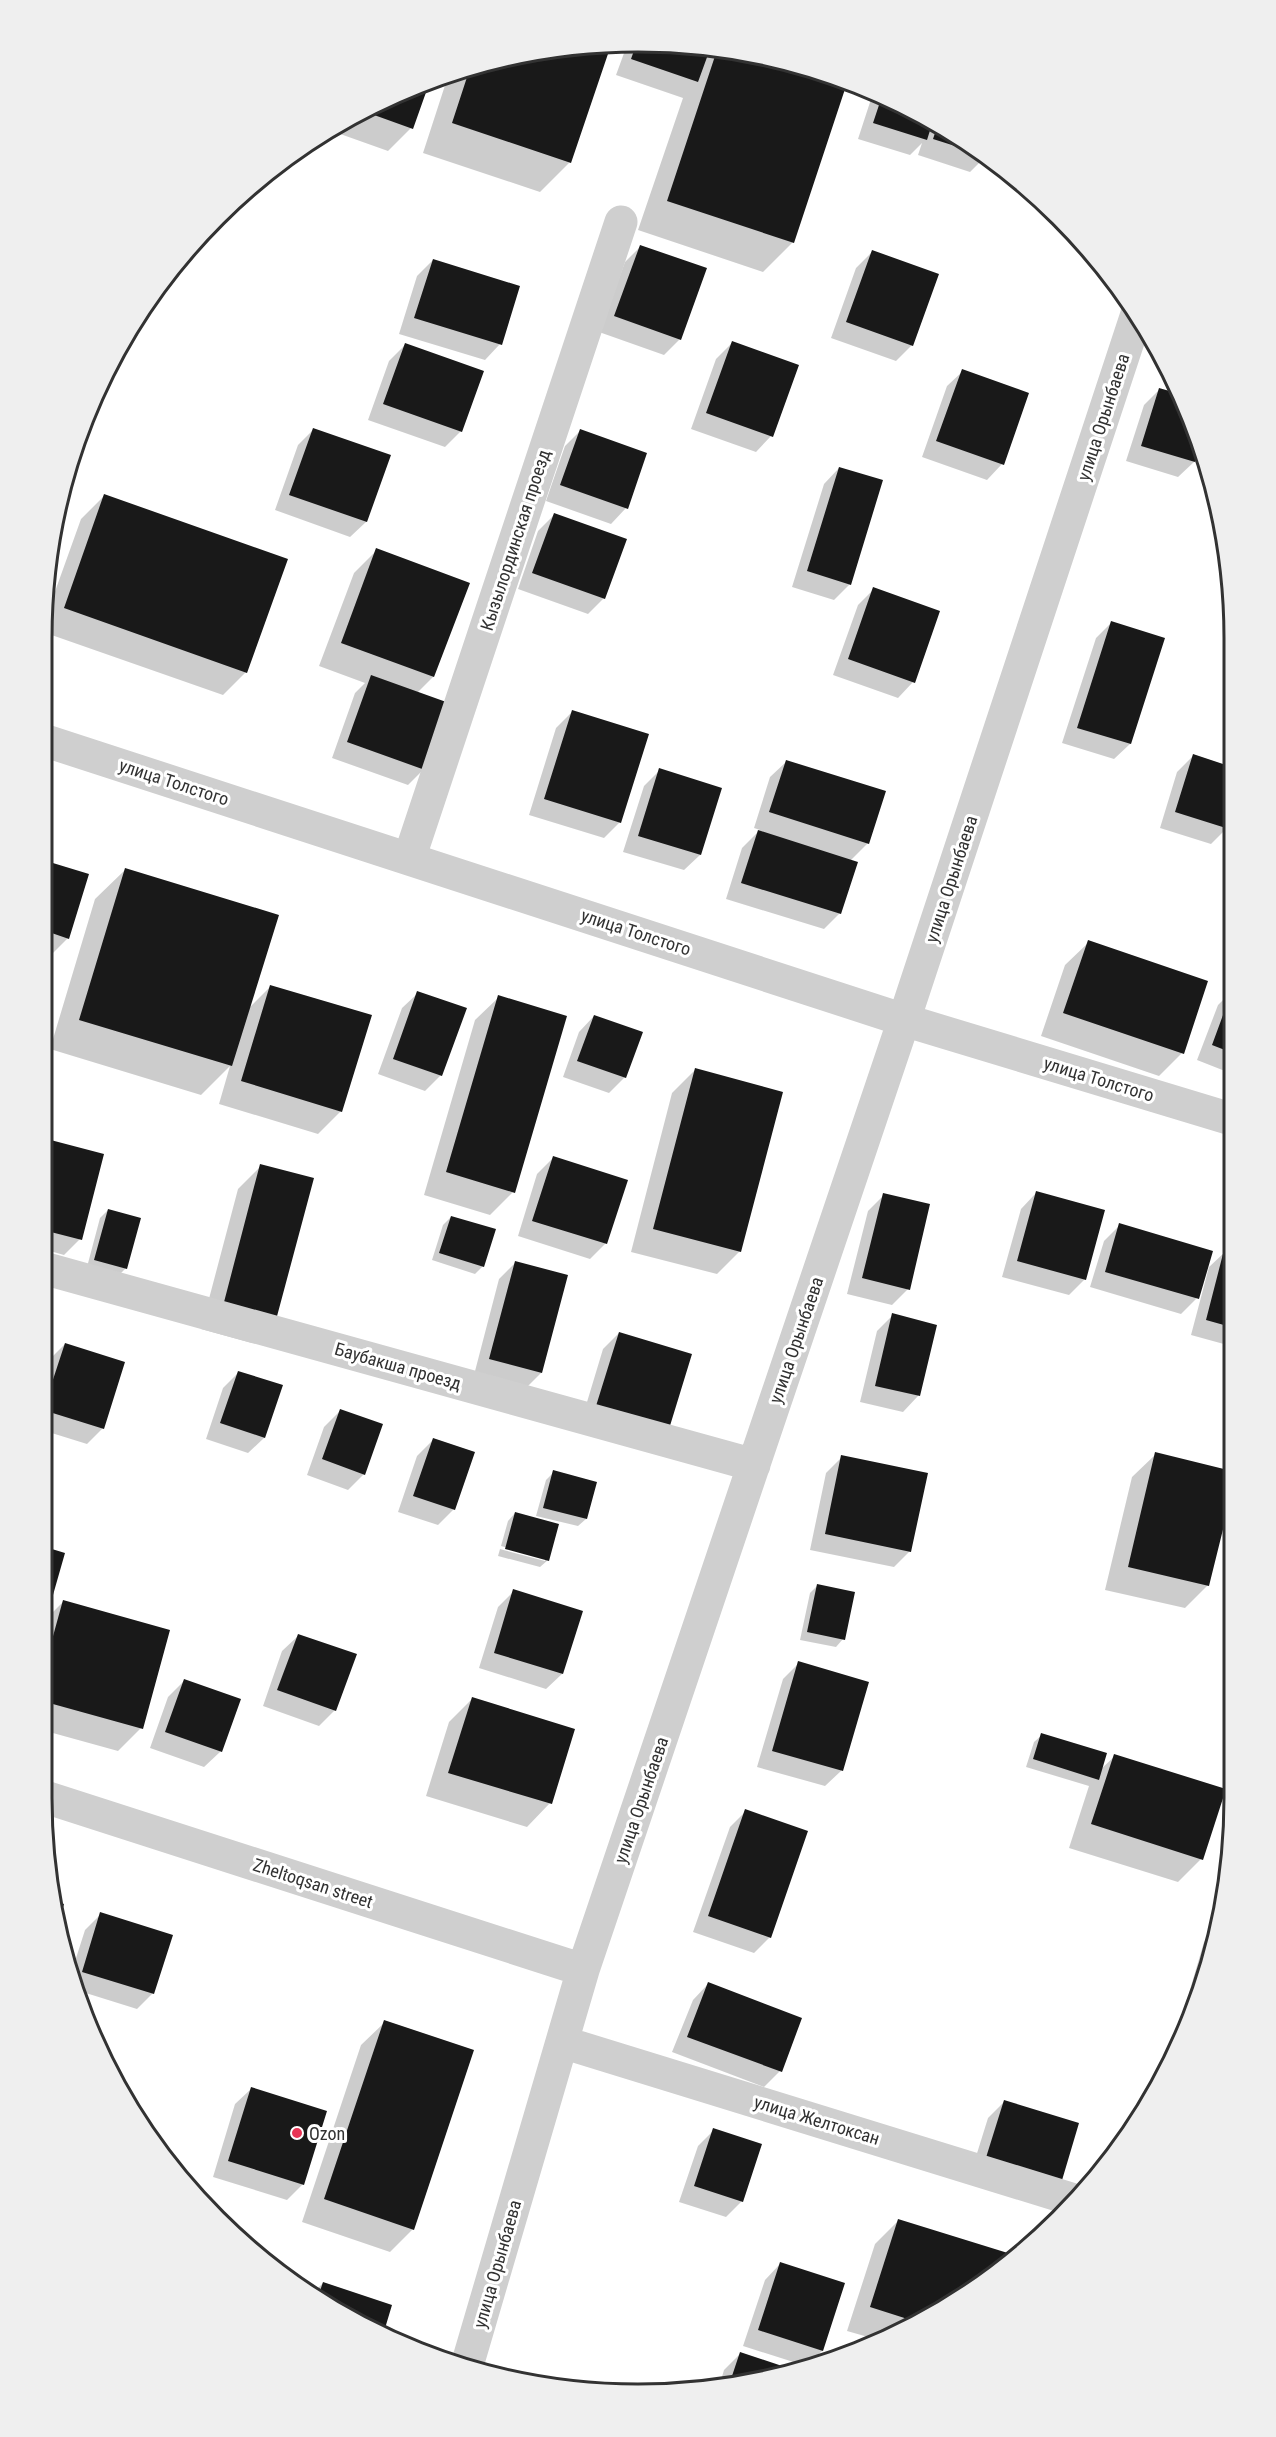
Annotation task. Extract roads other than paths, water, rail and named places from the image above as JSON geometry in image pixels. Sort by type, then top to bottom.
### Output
[{"type":"street","name":"Кызылординская проезд","points":[[409,859],[621,222]]},
{"type":"street","name":"улица Орынбаева","points":[[469,2359],[583,1970],[904,1020],[1133,326]]},
{"type":"street","name":"улица Толстого","points":[[52,743],[904,1020],[1224,1117]]},
{"type":"street","name":"Баубакша проезд","points":[[52,1270],[754,1465]]},
{"type":"street","name":"Zheltoqsan street","points":[[52,1799],[583,1970]]},
{"type":"street","name":"улица Желтоксан","points":[[562,2042],[1066,2198]]},
{"type":"place","name":"Ozon","points":[[297,2133]]}]
